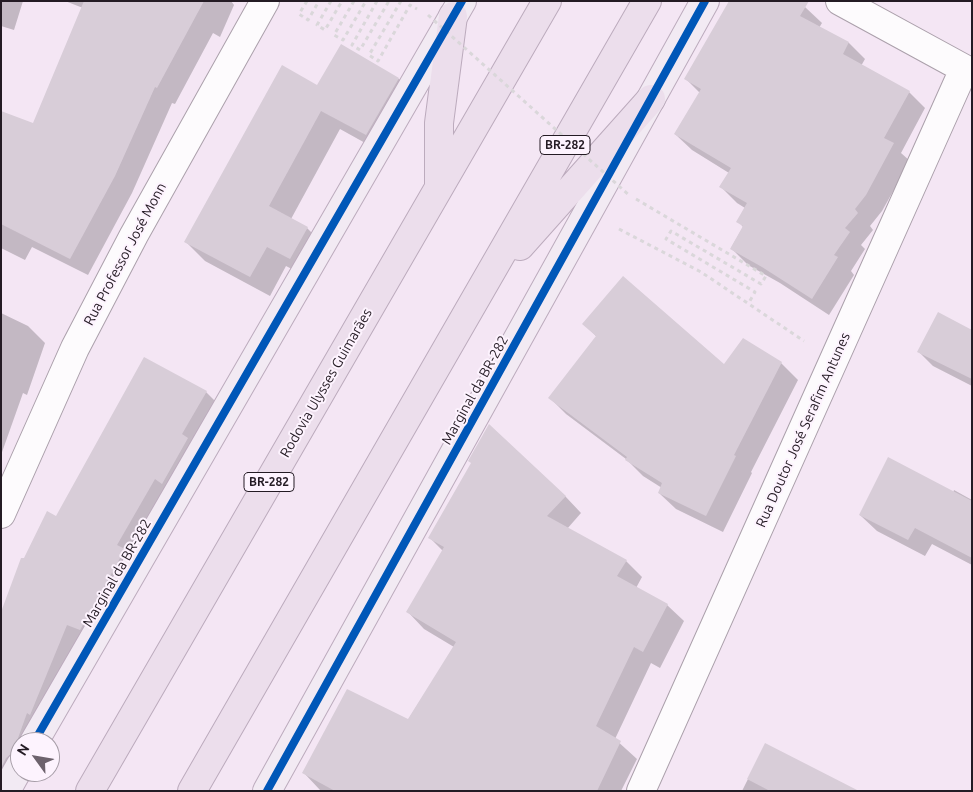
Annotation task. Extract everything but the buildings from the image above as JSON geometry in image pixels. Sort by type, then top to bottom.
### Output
[{"type":"highway","name":"Rodovia Ulysses Guimarães","points":[[90,791],[547,1]]},
{"type":"highway","name":"BR-282","points":[[192,791],[647,1]]},
{"type":"highway","points":[[439,189],[439,123],[447,11]]},
{"type":"highway","points":[[482,288],[652,99]]},
{"type":"main road","name":"Marginal da BR-282","points":[[266,791],[705,1]]},
{"type":"main road","name":"Marginal da BR-282","points":[[40,732],[447,11]]},
{"type":"street","name":"Rua Professor José Monn","points":[[1,514],[75,348],[134,235],[265,1]]},
{"type":"street","points":[[840,1],[968,71]]},
{"type":"street","name":"Rua Doutor José Serafim Antunes","points":[[641,791],[833,361],[968,71]]},
{"type":"path","points":[[307,1],[299,14],[308,20],[319,1]]},
{"type":"path","points":[[331,1],[317,25],[325,30],[342,1]]},
{"type":"path","points":[[354,1],[334,35],[343,40],[366,1]]},
{"type":"path","points":[[378,1],[352,45],[360,50],[389,1]]},
{"type":"path","points":[[447,11],[630,196],[766,276],[761,284],[671,231],[666,239],[755,292],[748,304]]},
{"type":"path","points":[[588,212],[701,272],[833,361]]},
{"type":"cycle path","points":[[40,732],[462,1]]},
{"type":"cycle path","points":[[267,791],[705,1]]}]
